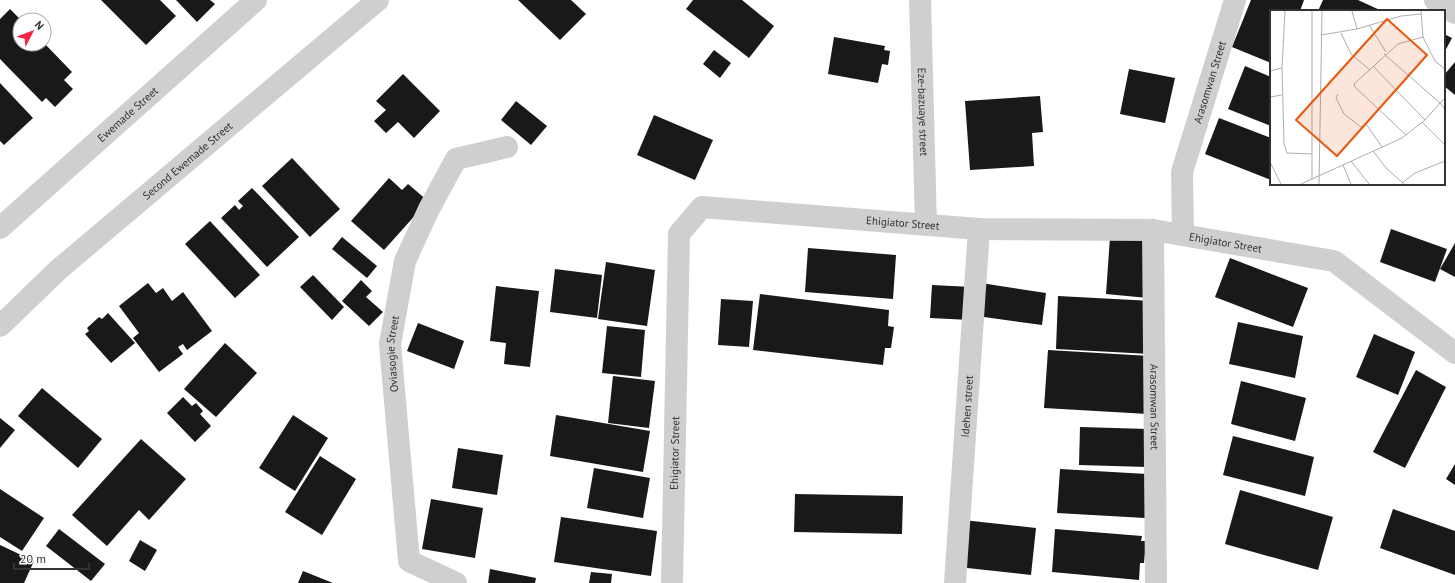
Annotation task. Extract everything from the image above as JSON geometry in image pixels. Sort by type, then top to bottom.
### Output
[{"type":"street","name":"Ewemade Street","points":[[0,228],[256,0]]},
{"type":"street","name":"Second Ewemade Street","points":[[0,326],[58,270],[378,0]]},
{"type":"street","name":"Eze-bazuaye street","points":[[920,0],[926,225]]},
{"type":"street","name":"Arasomwan Street","points":[[1184,235],[1182,172],[1235,0]]},
{"type":"street","points":[[1435,0],[1455,13]]},
{"type":"street","name":"Oviasogie Street","points":[[456,583],[409,561],[390,344],[405,261],[429,209],[456,159],[507,147]]},
{"type":"street","name":"Ehigiator Street","points":[[672,583],[679,234],[702,207],[979,229],[1153,230],[1334,261],[1455,353]]},
{"type":"street","name":"Idehen street","points":[[955,583],[979,229]]},
{"type":"street","name":"Arasomwan Street","points":[[1153,230],[1156,583]]},
{"type":"building","points":[[101,0],[160,0],[176,16],[146,45]]},
{"type":"building","points":[[176,0],[210,0],[215,4],[197,22]]},
{"type":"building","points":[[518,0],[571,0],[586,14],[560,40]]},
{"type":"building","points":[[693,0],[742,0],[774,26],[749,58],[686,9]]},
{"type":"building","points":[[1251,0],[1304,0],[1300,10],[1270,10],[1270,63],[1232,47]]},
{"type":"building","points":[[1323,0],[1358,0],[1380,10],[1318,10]]},
{"type":"building","points":[[10,9],[13,12],[12,52],[52,51],[72,72],[64,80],[73,89],[55,107],[46,98],[42,102],[0,59],[0,19]]},
{"type":"building","points":[[1445,34],[1452,38],[1445,51]]},
{"type":"building","points":[[834,37],[885,46],[884,50],[890,51],[888,65],[882,64],[878,83],[828,74]]},
{"type":"building","points":[[714,50],[731,63],[720,78],[703,64]]},
{"type":"building","points":[[1455,62],[1455,95],[1445,87],[1445,74]]},
{"type":"building","points":[[1245,66],[1270,77],[1270,126],[1228,109]]},
{"type":"building","points":[[1129,69],[1175,78],[1165,123],[1120,114]]},
{"type":"building","points":[[403,74],[440,111],[414,138],[398,122],[386,133],[374,121],[386,110],[376,101]]},
{"type":"building","points":[[0,83],[33,118],[4,145],[0,141]]},
{"type":"building","points":[[1040,96],[1043,132],[1032,133],[1034,166],[970,170],[965,101]]},
{"type":"building","points":[[516,101],[547,126],[531,145],[501,120]]},
{"type":"building","points":[[654,115],[713,140],[695,180],[637,155]]},
{"type":"building","points":[[1219,118],[1270,138],[1270,180],[1205,154]]},
{"type":"building","points":[[292,158],[340,209],[310,237],[262,186]]},
{"type":"building","points":[[389,178],[402,190],[408,184],[428,201],[384,250],[351,221]]},
{"type":"building","points":[[252,188],[299,237],[267,267],[221,218],[235,205],[239,210],[243,206],[238,201]]},
{"type":"building","points":[[210,221],[260,275],[235,298],[185,244]]},
{"type":"building","points":[[1391,229],[1447,249],[1435,282],[1380,262]]},
{"type":"building","points":[[342,237],[377,266],[367,278],[332,249]]},
{"type":"building","points":[[1110,237],[1152,241],[1148,298],[1106,294]]},
{"type":"building","points":[[1455,243],[1455,277],[1440,269]]},
{"type":"building","points":[[808,248],[896,255],[893,299],[805,292]]},
{"type":"building","points":[[1230,258],[1308,288],[1293,327],[1215,297]]},
{"type":"building","points":[[606,262],[655,270],[647,326],[598,319]]},
{"type":"building","points":[[555,269],[602,275],[597,318],[550,312]]},
{"type":"building","points":[[313,275],[344,307],[332,320],[300,287]]},
{"type":"building","points":[[361,280],[372,291],[366,297],[383,312],[369,326],[342,301]]},
{"type":"building","points":[[148,283],[156,293],[163,288],[172,301],[183,292],[212,331],[187,350],[183,344],[178,347],[183,354],[159,372],[133,338],[139,333],[119,306]]},
{"type":"building","points":[[981,283],[1046,293],[1042,325],[977,316]]},
{"type":"building","points":[[932,285],[972,287],[970,320],[930,318]]},
{"type":"building","points":[[496,286],[539,291],[530,367],[504,364],[506,343],[490,341]]},
{"type":"building","points":[[760,294],[889,310],[888,326],[894,327],[891,348],[885,348],[883,365],[753,350]]},
{"type":"building","points":[[1058,296],[1152,301],[1150,354],[1056,349]]},
{"type":"building","points":[[721,299],[753,301],[749,347],[718,345]]},
{"type":"building","points":[[108,313],[135,343],[111,363],[85,334],[89,331],[87,328],[99,317],[102,319]]},
{"type":"building","points":[[1238,322],[1303,336],[1295,378],[1229,364]]},
{"type":"building","points":[[418,323],[464,341],[454,369],[407,351]]},
{"type":"building","points":[[607,326],[645,330],[641,377],[602,373]]},
{"type":"building","points":[[1374,334],[1415,352],[1398,395],[1356,377]]},
{"type":"building","points":[[225,343],[257,373],[216,417],[184,389]]},
{"type":"building","points":[[1048,350],[1150,356],[1148,414],[1044,408]]},
{"type":"building","points":[[1416,370],[1446,387],[1405,468],[1373,452]]},
{"type":"building","points":[[613,376],[655,381],[649,428],[608,423]]},
{"type":"building","points":[[1241,381],[1306,398],[1295,441],[1231,424]]},
{"type":"building","points":[[42,388],[102,439],[78,468],[18,416]]},
{"type":"building","points":[[183,397],[192,406],[196,403],[203,411],[200,414],[211,426],[195,442],[167,413]]},
{"type":"building","points":[[293,415],[328,438],[295,491],[259,468]]},
{"type":"building","points":[[556,415],[650,431],[643,472],[550,456]]},
{"type":"building","points":[[0,418],[15,430],[0,448]]},
{"type":"building","points":[[1080,427],[1148,429],[1147,467],[1079,465]]},
{"type":"building","points":[[1233,436],[1314,457],[1305,496],[1223,475]]},
{"type":"building","points":[[141,439],[186,479],[149,520],[139,510],[107,546],[72,515]]},
{"type":"building","points":[[458,448],[503,455],[497,495],[452,488]]},
{"type":"building","points":[[320,456],[356,479],[322,535],[285,512]]},
{"type":"building","points":[[1455,464],[1455,485],[1446,479]]},
{"type":"building","points":[[594,468],[650,478],[643,518],[587,508]]},
{"type":"building","points":[[1060,469],[1147,474],[1145,518],[1057,513]]},
{"type":"building","points":[[0,489],[44,518],[22,551],[0,537]]},
{"type":"building","points":[[1240,490],[1333,517],[1318,570],[1225,544]]},
{"type":"building","points":[[795,494],[903,496],[902,534],[794,532]]},
{"type":"building","points":[[431,499],[483,508],[475,558],[422,549]]},
{"type":"building","points":[[1393,509],[1455,531],[1455,575],[1380,548]]},
{"type":"building","points":[[561,517],[657,531],[651,576],[554,562]]},
{"type":"building","points":[[963,520],[1036,528],[1031,575],[958,567]]},
{"type":"building","points":[[59,529],[105,564],[91,581],[46,546]]},
{"type":"building","points":[[1055,529],[1142,536],[1141,541],[1146,541],[1144,563],[1140,563],[1139,580],[1052,572]]},
{"type":"building","points":[[140,540],[157,550],[145,571],[129,561]]},
{"type":"building","points":[[0,545],[34,561],[24,583],[0,583]]},
{"type":"building","points":[[490,569],[536,578],[535,583],[488,583]]},
{"type":"building","points":[[303,571],[333,583],[298,583]]},
{"type":"building","points":[[591,572],[612,574],[611,583],[589,583]]}]
